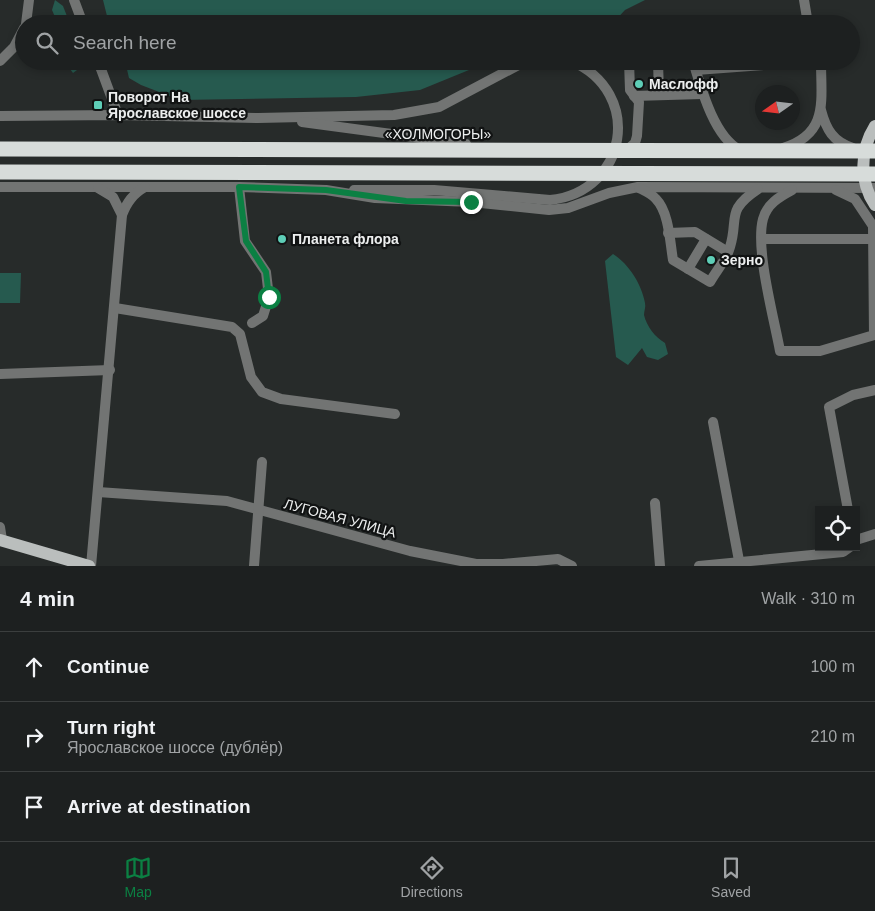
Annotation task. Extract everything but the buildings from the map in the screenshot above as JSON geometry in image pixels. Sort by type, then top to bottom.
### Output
[{"type":"highway","name":"«ХОЛМОГОРЫ»","points":[[0,150],[869,151]]},
{"type":"highway","points":[[0,172],[875,174]]},
{"type":"main road","points":[[875,126],[866,145],[863,161],[866,186],[875,204]]},
{"type":"main road","points":[[1,536],[81,565]]},
{"type":"street","points":[[27,15],[29,0]]},
{"type":"street","points":[[74,0],[80,15]]},
{"type":"street","points":[[804,0],[806,15]]},
{"type":"street","points":[[0,61],[15,45]]},
{"type":"street","points":[[101,70],[118,115]]},
{"type":"street","points":[[0,116],[118,115],[258,118],[394,115],[420,112],[439,107],[464,96],[510,70]]},
{"type":"street","points":[[0,187],[239,187],[326,190],[434,190],[540,200],[568,197],[593,184],[605,170],[617,145],[618,117],[608,91],[588,70]]},
{"type":"street","points":[[625,151],[636,143],[639,102],[630,90],[629,70]]},
{"type":"street","points":[[658,70],[659,95]]},
{"type":"street","points":[[695,70],[702,94],[725,138],[732,146],[740,150]]},
{"type":"street","points":[[821,70],[821,107],[826,127],[833,138],[844,146],[869,151]]},
{"type":"street","points":[[634,96],[702,94]]},
{"type":"street","points":[[774,151],[801,141],[812,133],[821,107]]},
{"type":"street","points":[[258,118],[522,150]]},
{"type":"street","points":[[94,186],[106,191],[113,197],[122,215]]},
{"type":"street","points":[[81,565],[98,492],[122,215],[127,203],[135,193],[145,187]]},
{"type":"street","points":[[239,187],[246,241],[266,272],[269,297],[263,316],[252,323]]},
{"type":"street","points":[[326,190],[383,199],[471,202],[549,210],[568,208],[609,193],[638,187],[875,188]]},
{"type":"street","points":[[638,187],[654,196],[659,202],[673,260],[710,282],[730,248],[736,210],[748,196],[758,189]]},
{"type":"street","points":[[795,189],[778,197],[769,207],[763,219],[763,256],[780,351],[820,351],[874,334],[873,226],[859,204],[843,192],[832,189]]},
{"type":"street","points":[[668,233],[695,232],[728,252]]},
{"type":"street","points":[[688,268],[706,239]]},
{"type":"street","points":[[762,239],[874,239]]},
{"type":"street","points":[[115,308],[232,327],[240,334],[251,377],[262,392],[281,399],[395,414]]},
{"type":"street","points":[[0,374],[110,370]]},
{"type":"street","points":[[847,506],[829,407],[853,395],[875,390]]},
{"type":"street","points":[[713,422],[740,564]]},
{"type":"street","points":[[254,566],[262,462]]},
{"type":"street","name":"ЛУГОВАЯ УЛИЦА","points":[[98,492],[227,501],[410,551],[476,564],[503,565],[558,558],[572,566]]},
{"type":"street","points":[[655,503],[660,566]]},
{"type":"street","points":[[860,539],[875,534]]},
{"type":"street","points":[[699,566],[789,561],[844,551]]},
{"type":"green space","points":[[55,0],[63,6],[66,15],[54,15],[52,10]]},
{"type":"green space","points":[[103,0],[645,0],[625,10],[620,15],[107,15]]},
{"type":"green space","points":[[127,70],[469,70],[420,90],[356,97],[180,100],[141,85],[129,78]]},
{"type":"green space","points":[[613,254],[624,263],[634,276],[643,296],[645,304],[644,315],[647,324],[655,335],[665,343],[668,354],[658,360],[647,357],[642,348],[628,365],[616,357],[605,261]]},
{"type":"green space","points":[[0,273],[21,273],[20,303],[0,303]]},
{"type":"place","name":"Маслофф","points":[[639,84]]},
{"type":"place","name":"Поворот На Ярославское шоссе","points":[[98,105]]},
{"type":"place","name":"Планета флора","points":[[282,239]]},
{"type":"place","name":"Зерно","points":[[711,260]]},
{"type":"route","points":[[269,297],[266,272],[246,241],[239,187],[326,190],[406,201],[439,200],[471,202]]}]
